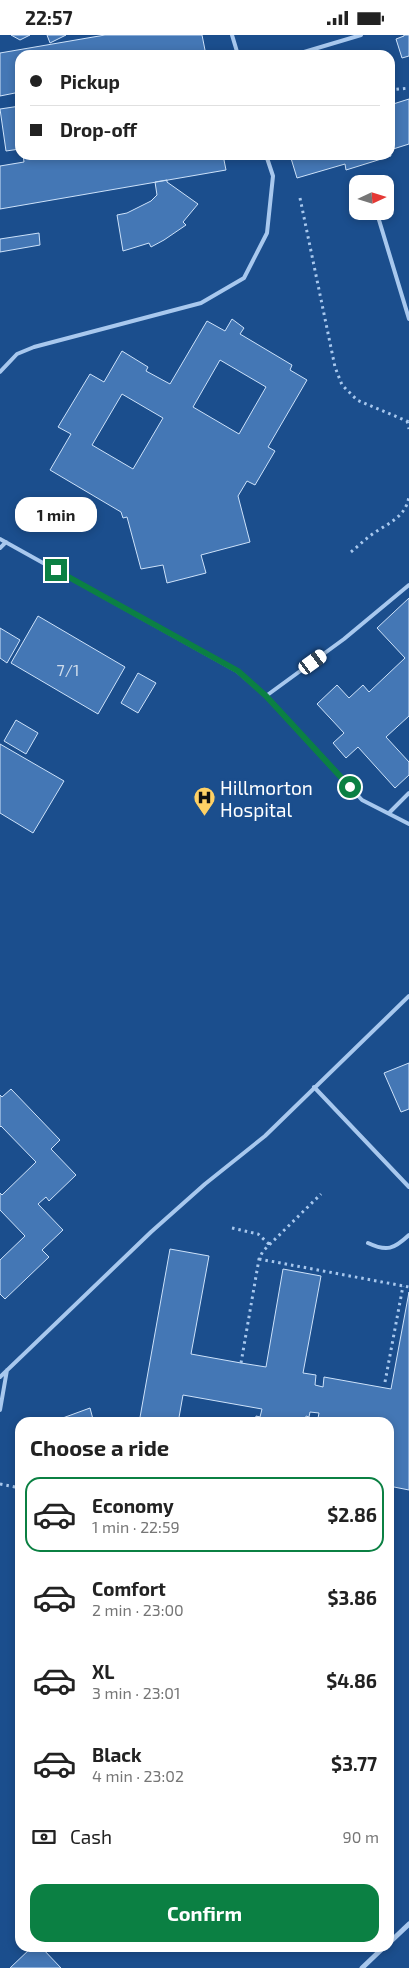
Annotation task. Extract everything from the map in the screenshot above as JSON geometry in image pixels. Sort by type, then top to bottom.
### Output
[{"type":"street","points":[[394,1938],[409,1924]]},
{"type":"street","points":[[362,1968],[379,1952]]},
{"type":"lane","points":[[232,35],[236,50]]},
{"type":"lane","points":[[311,50],[361,35]]},
{"type":"lane","points":[[0,372],[17,355],[34,347],[201,303],[244,278],[267,233],[273,176],[268,160]]},
{"type":"lane","points":[[379,220],[409,319]]},
{"type":"lane","points":[[0,539],[238,671],[266,696],[362,800],[409,824]]},
{"type":"lane","points":[[0,548],[6,542]]},
{"type":"lane","points":[[266,696],[344,639],[409,585]]},
{"type":"lane","points":[[390,813],[409,793]]},
{"type":"lane","points":[[0,1377],[151,1232],[205,1184],[264,1136],[409,996]]},
{"type":"lane","points":[[314,1087],[409,1187]]},
{"type":"lane","points":[[368,1243],[379,1248],[389,1249],[399,1244],[409,1235]]},
{"type":"lane","points":[[0,1410],[7,1370]]},
{"type":"path","points":[[395,89],[409,87]]},
{"type":"path","points":[[300,198],[335,367],[342,385],[357,400],[408,422],[409,429]]},
{"type":"path","points":[[352,552],[366,538],[399,517],[408,502],[409,496]]},
{"type":"path","points":[[241,1363],[263,1251],[321,1194]]},
{"type":"path","points":[[232,1228],[258,1235],[270,1245]]},
{"type":"path","points":[[260,1259],[409,1287]]},
{"type":"path","points":[[385,1383],[403,1286]]},
{"type":"path","points":[[0,1485],[15,1487]]},
{"type":"building","points":[[11,35],[30,35],[20,40]]},
{"type":"building","points":[[47,35],[66,35],[50,43]]},
{"type":"building","points":[[105,35],[202,35],[205,50],[18,50]]},
{"type":"building","points":[[409,35],[409,56],[402,58],[396,39]]},
{"type":"building","points":[[15,50],[15,93],[0,96],[0,53]]},
{"type":"building","points":[[409,99],[409,144],[395,148],[395,103]]},
{"type":"building","points":[[15,107],[15,150],[6,151],[0,109]]},
{"type":"building","points":[[24,160],[224,160],[226,170],[0,209],[0,166],[24,162]]},
{"type":"building","points":[[292,160],[378,160],[346,170],[345,164],[297,178]]},
{"type":"building","points":[[167,180],[167,182],[198,204],[183,222],[186,225],[151,247],[149,243],[123,251],[117,215],[127,213],[151,201],[157,195],[155,182]]},
{"type":"building","points":[[39,233],[40,245],[0,252],[0,239]]},
{"type":"building","points":[[232,319],[244,328],[240,334],[292,365],[290,370],[307,380],[268,447],[275,451],[255,485],[247,481],[238,496],[250,542],[201,555],[206,573],[167,583],[163,565],[141,569],[127,517],[123,518],[121,512],[50,470],[71,434],[58,427],[90,374],[104,382],[122,351],[148,367],[146,371],[170,384],[207,321],[225,331]],"holes":[[[220,360],[266,387],[239,434],[193,407]],[[122,394],[163,418],[133,469],[92,445]]]},
{"type":"building","points":[[409,598],[409,716],[386,737],[409,762],[409,775],[395,788],[358,747],[346,758],[333,743],[344,733],[317,704],[337,685],[349,698],[363,685],[369,692],[405,658],[377,628]]},
{"type":"building","points":[[38,616],[125,667],[98,714],[11,663]]},
{"type":"building","points":[[0,628],[20,640],[7,663],[0,658]]},
{"type":"building","points":[[138,673],[156,683],[138,713],[121,703]]},
{"type":"building","points":[[16,720],[38,733],[26,754],[4,741]]},
{"type":"building","points":[[0,744],[64,781],[33,833],[0,813]]},
{"type":"building","points":[[409,1063],[409,1109],[401,1112],[384,1073]]},
{"type":"building","points":[[11,1089],[60,1140],[51,1149],[76,1175],[49,1201],[46,1197],[38,1204],[63,1230],[42,1250],[49,1257],[5,1299],[0,1294],[0,1260],[25,1236],[0,1210],[0,1193],[2,1195],[36,1162],[0,1127],[0,1095],[2,1097]]},
{"type":"building","points":[[170,1249],[209,1256],[191,1354],[241,1363],[266,1367],[283,1269],[321,1276],[303,1373],[316,1375],[315,1385],[323,1387],[324,1377],[391,1389],[409,1292],[409,1490],[394,1487],[394,1417],[318,1417],[319,1413],[310,1412],[309,1417],[260,1417],[262,1409],[183,1395],[179,1417],[140,1417]]},
{"type":"building","points":[[90,1408],[92,1417],[65,1417]]},
{"type":"building","points":[[27,1952],[46,1952],[61,1968],[10,1968]]},
{"type":"place","name":"Hillmorton Hospital","points":[[204,817]]},
{"type":"route","points":[[56,570],[238,671],[266,696],[350,787]]}]
